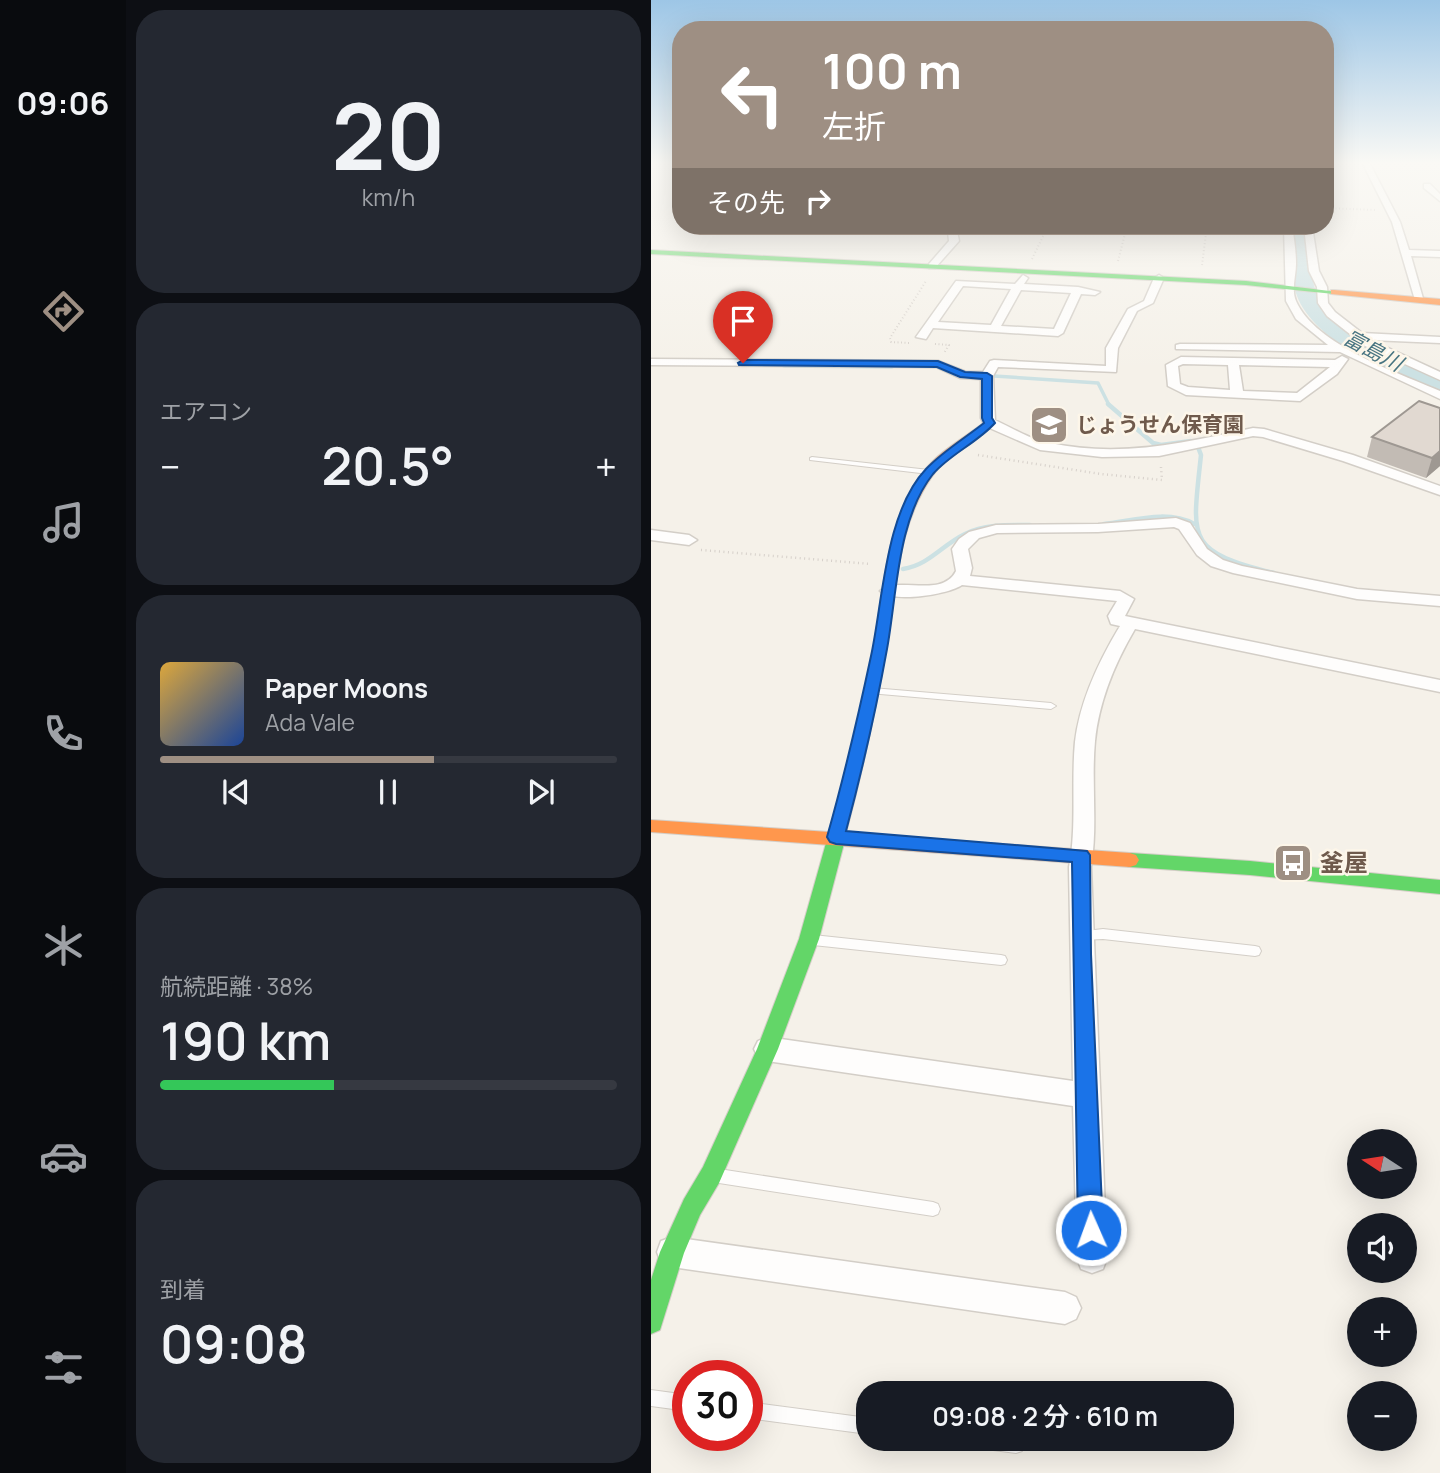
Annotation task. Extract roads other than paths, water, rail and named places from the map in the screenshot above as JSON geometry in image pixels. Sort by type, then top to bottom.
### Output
[{"type":"street","points":[[1397,233],[1420,300]]},
{"type":"street","points":[[932,265],[954,241],[953,235]]},
{"type":"street","points":[[1289,235],[1292,304],[1314,330],[1346,351],[1440,395]]},
{"type":"street","points":[[1309,235],[1314,271],[1324,303],[1331,314],[1357,336],[1383,351],[1440,376]]},
{"type":"street","points":[[651,252],[1201,280],[1440,302]]},
{"type":"street","points":[[1406,253],[1440,254]]},
{"type":"street","points":[[994,329],[1027,271]]},
{"type":"street","points":[[1159,278],[1148,303],[1133,309],[1112,348],[1112,370],[994,363],[987,376],[987,418],[990,423],[1045,447],[1090,452],[1159,452],[1253,432],[1264,433],[1348,458],[1440,491]]},
{"type":"street","points":[[922,337],[960,283],[1095,292]]},
{"type":"street","points":[[931,325],[1058,333],[1078,290]]},
{"type":"street","points":[[1357,336],[1440,340]]},
{"type":"street","points":[[1180,347],[1346,351]]},
{"type":"street","points":[[1337,364],[1181,360],[1172,365],[1174,386],[1186,391],[1300,397],[1333,372],[1346,351]]},
{"type":"street","points":[[1383,351],[1440,364]]},
{"type":"street","points":[[1233,361],[1237,394]]},
{"type":"street","points":[[651,362],[938,364],[964,375],[987,376]]},
{"type":"street","points":[[651,1321],[672,1252],[692,1207],[711,1175],[767,1049],[809,939],[859,754],[891,566],[910,503],[929,472],[990,423]]},
{"type":"street","points":[[960,580],[964,569],[960,549],[964,542],[974,535],[996,530],[1182,523],[1202,552],[1217,563],[1239,570],[1357,594],[1440,601]]},
{"type":"street","points":[[651,535],[689,540]]},
{"type":"street","points":[[888,591],[937,589],[960,580],[1121,596],[1126,599],[1116,616],[1117,620],[1129,624],[1440,686]]},
{"type":"street","points":[[1091,1258],[1081,935],[1085,741],[1095,697],[1109,660],[1129,624]]},
{"type":"street","points":[[651,826],[1250,868],[1440,887]]},
{"type":"street","points":[[767,1049],[1065,1094],[1086,1093]]},
{"type":"street","points":[[672,1252],[1065,1308]]},
{"type":"lane","points":[[812,459],[929,472]]},
{"type":"lane","points":[[871,691],[1051,706]]},
{"type":"lane","points":[[1081,935],[1103,934],[1255,951]]},
{"type":"lane","points":[[809,939],[1001,960]]},
{"type":"lane","points":[[711,1175],[933,1209]]},
{"type":"lane","points":[[651,1398],[672,1401]]},
{"type":"lane","points":[[763,1412],[856,1424]]},
{"type":"waterway","name":"富島川","points":[[1300,235],[1307,296],[1315,312],[1328,326],[1384,361],[1440,385]]},
{"type":"waterway","points":[[784,366],[892,367]]},
{"type":"waterway","points":[[994,376],[1098,383],[1109,405]]},
{"type":"waterway","points":[[1109,405],[1153,443],[1161,445],[1191,441],[1198,447],[1201,455],[1196,506],[1201,538],[1209,548],[1224,557],[1274,573]]},
{"type":"waterway","points":[[1104,524],[1161,517],[1173,517],[1194,524]]},
{"type":"waterway","points":[[903,569],[928,559],[957,538],[981,528],[1030,525]]},
{"type":"place","name":"じょうせん保育園","points":[[1049,425]]},
{"type":"place","name":"釜屋","points":[[1293,863]]}]
